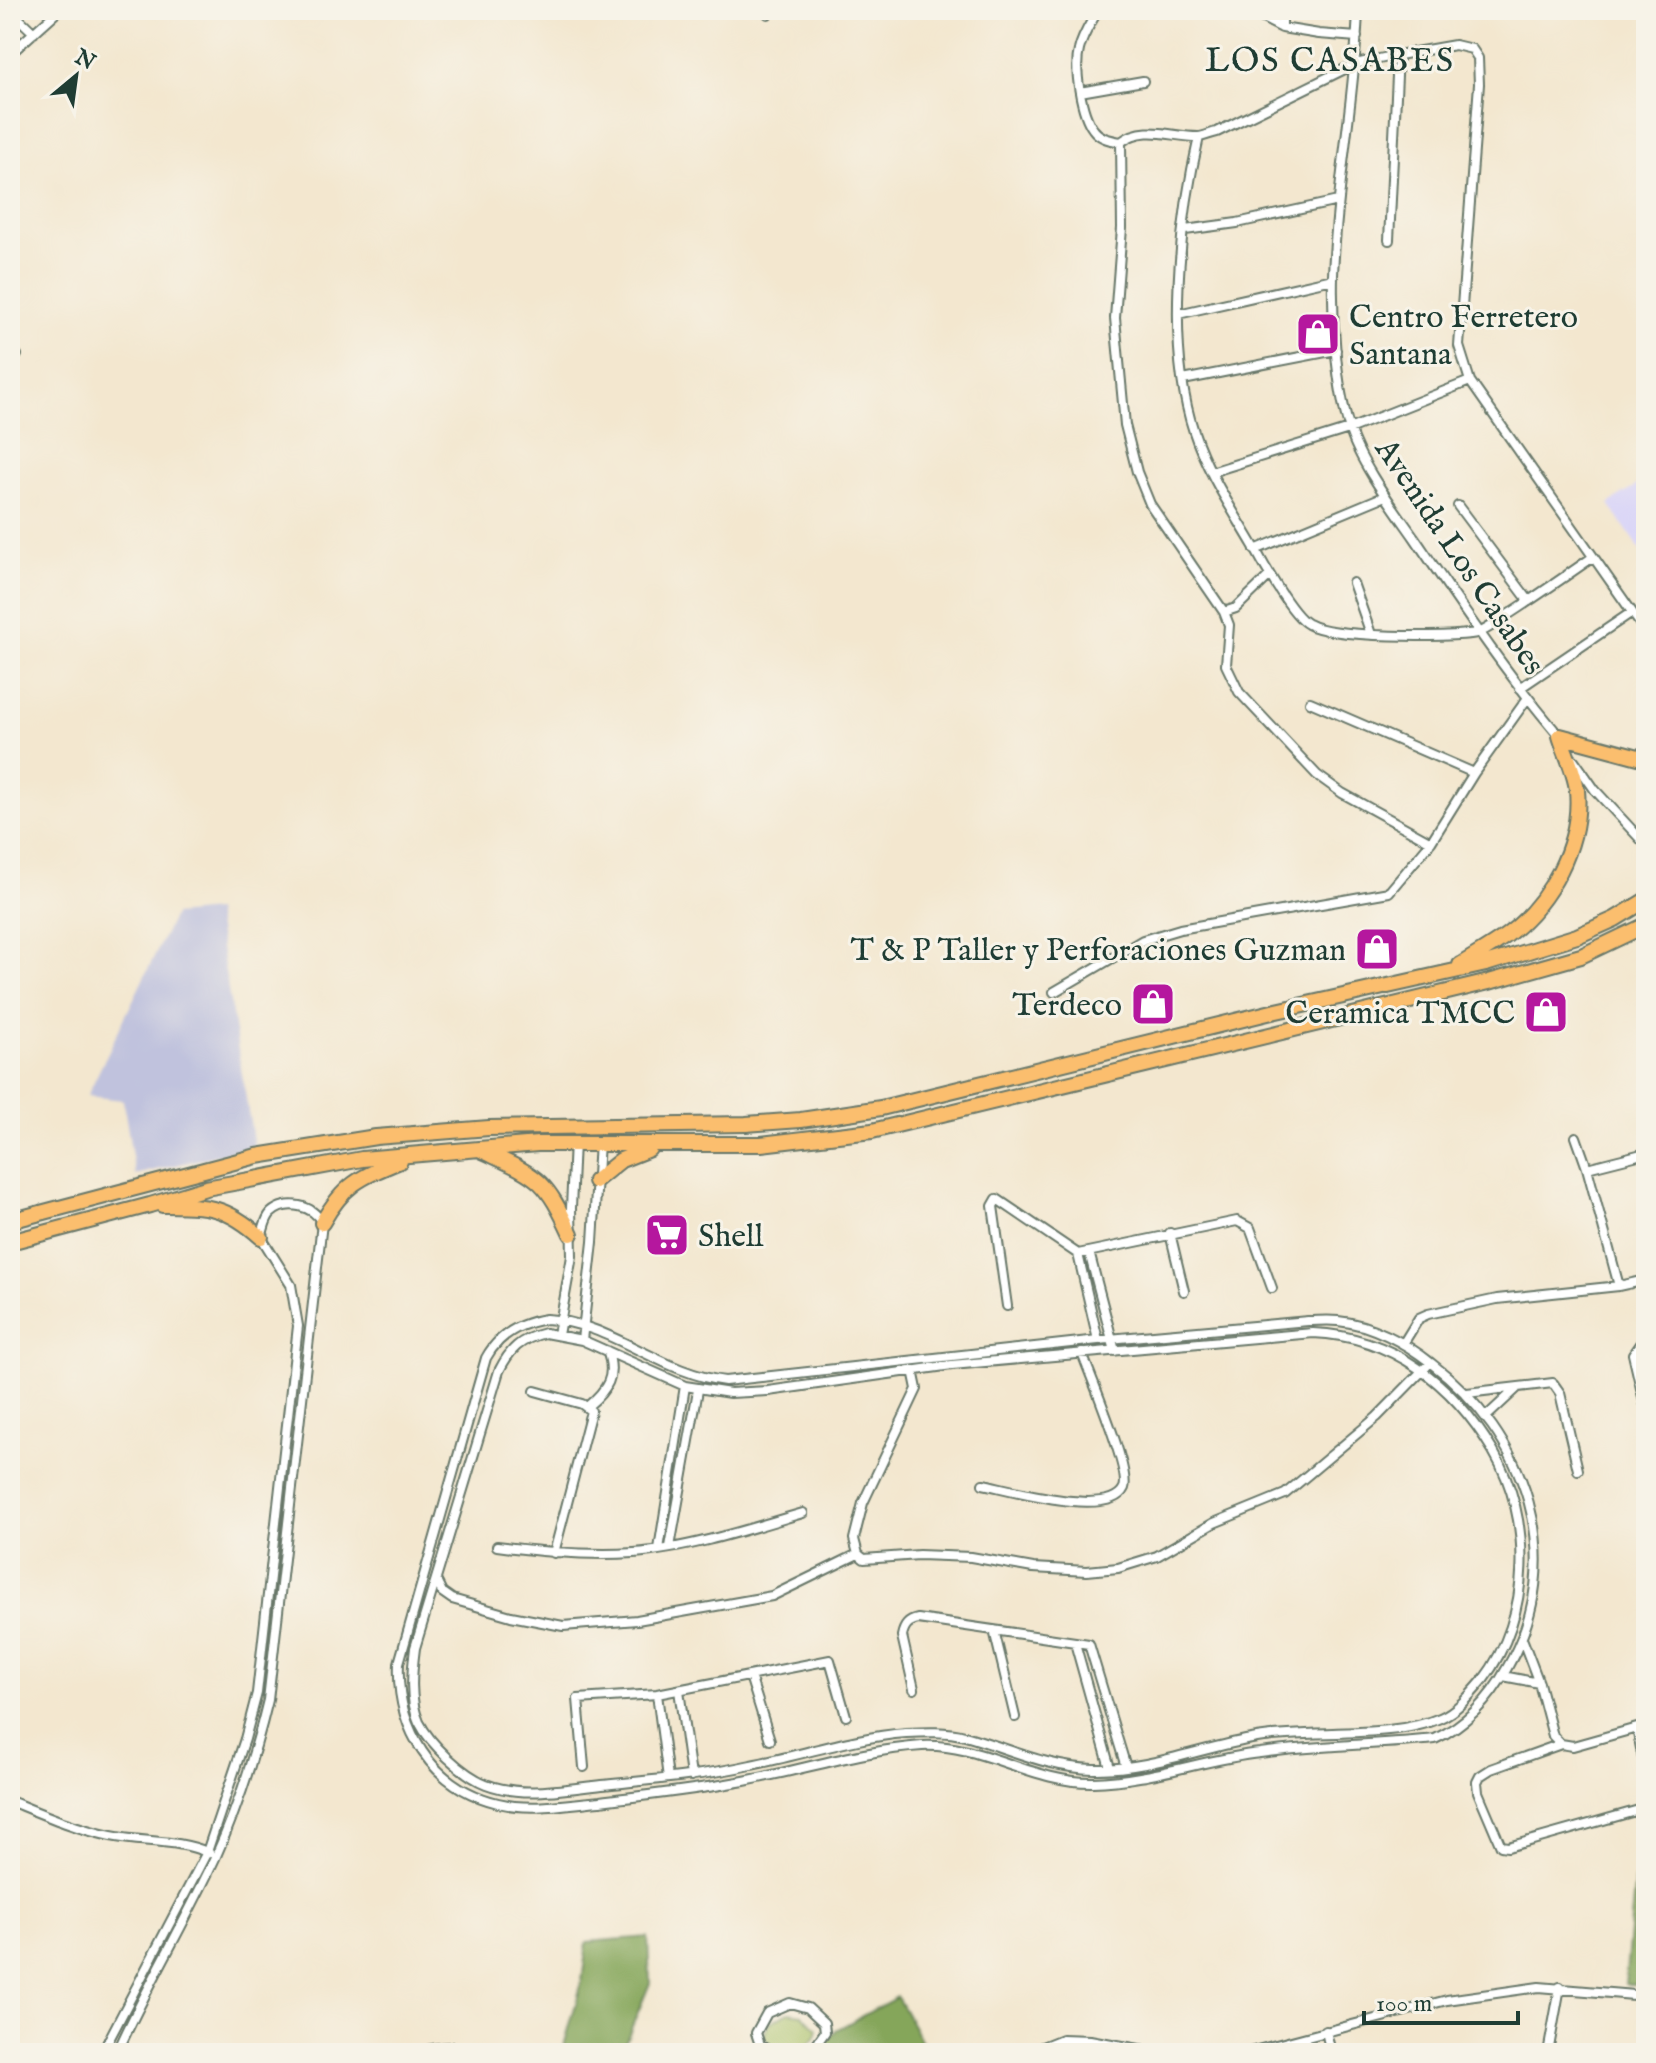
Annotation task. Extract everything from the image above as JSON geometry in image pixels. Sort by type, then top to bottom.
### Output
[{"type":"main road","points":[[1560,736],[1646,759]]},
{"type":"main road","points":[[1449,972],[1526,919],[1550,888],[1569,849],[1577,815],[1577,787],[1560,736]]},
{"type":"main road","points":[[10,1221],[257,1156],[376,1137],[489,1128],[746,1124],[866,1111],[1535,951],[1615,919],[1646,900]]},
{"type":"main road","points":[[10,1242],[206,1188],[362,1159],[477,1148],[788,1142],[872,1131],[1489,982],[1581,956],[1646,925]]},
{"type":"main road","points":[[595,1181],[621,1160],[665,1145]]},
{"type":"main road","points":[[477,1148],[536,1177],[555,1199],[571,1234]]},
{"type":"main road","points":[[322,1223],[336,1198],[346,1188],[365,1175],[411,1156]]},
{"type":"main road","points":[[150,1205],[228,1212],[261,1237]]},
{"type":"street","points":[[10,10],[34,33]]},
{"type":"street","points":[[10,54],[59,10]]},
{"type":"street","points":[[1098,10],[1079,47],[1076,64],[1080,92],[1094,131],[1105,139],[1121,142],[1128,137],[1153,132],[1199,137],[1217,132],[1355,64],[1455,45],[1472,49],[1478,58],[1479,84],[1459,346],[1470,381],[1646,632]]},
{"type":"street","points":[[1247,10],[1282,28],[1357,37]]},
{"type":"street","points":[[1282,10],[1282,28]]},
{"type":"street","name":"Avenida Los Casabes","points":[[1358,10],[1333,279],[1336,350],[1349,429],[1385,496],[1479,633],[1527,699],[1560,736],[1595,790],[1646,845]]},
{"type":"street","points":[[1389,240],[1398,55]]},
{"type":"street","points":[[1080,92],[1143,81]]},
{"type":"street","points":[[1199,137],[1185,230],[1178,314],[1183,380],[1194,434],[1211,472],[1255,550],[1305,623],[1330,630],[1398,636],[1479,633],[1593,557]]},
{"type":"street","points":[[1121,142],[1122,228],[1115,318],[1125,425],[1137,472],[1150,504],[1224,612],[1229,625],[1226,665],[1239,692],[1317,775],[1342,793],[1431,842]]},
{"type":"street","points":[[1185,230],[1237,223],[1338,201]]},
{"type":"street","points":[[1178,314],[1333,279]]},
{"type":"street","points":[[1183,380],[1336,350]]},
{"type":"street","points":[[1211,472],[1349,429],[1470,381]]},
{"type":"street","points":[[1255,550],[1385,496]]},
{"type":"street","points":[[1458,506],[1529,601]]},
{"type":"street","points":[[1224,612],[1236,608],[1270,575]]},
{"type":"street","points":[[1353,583],[1371,634]]},
{"type":"street","points":[[1520,688],[1632,612]]},
{"type":"street","points":[[1054,992],[1143,940],[1180,929],[1389,892],[1431,842],[1474,773],[1527,699]]},
{"type":"street","points":[[1310,702],[1474,773]]},
{"type":"street","points":[[558,1335],[571,1258],[575,1125]]},
{"type":"street","points":[[582,1340],[600,1126]]},
{"type":"street","points":[[1576,1137],[1619,1286]]},
{"type":"street","points":[[1587,1168],[1646,1153]]},
{"type":"street","points":[[1007,1306],[993,1206],[994,1201],[1000,1200],[1078,1254],[1098,1340]]},
{"type":"street","points":[[102,2053],[211,1854],[257,1693],[298,1326],[291,1285],[261,1237],[268,1216],[278,1208],[289,1205],[312,1211],[322,1223],[268,1700],[240,1797],[117,2053]]},
{"type":"street","points":[[1078,1254],[1237,1221],[1246,1224],[1272,1288]]},
{"type":"street","points":[[1170,1233],[1184,1291]]},
{"type":"street","points":[[1089,1252],[1115,1351]]},
{"type":"street","points":[[571,1258],[591,1260]]},
{"type":"street","points":[[1403,1344],[1419,1318],[1428,1314],[1497,1299],[1619,1286],[1646,1280]]},
{"type":"street","points":[[546,1319],[583,1325],[701,1377],[725,1381],[1112,1339],[1308,1321],[1340,1321],[1376,1331],[1403,1344],[1432,1363],[1467,1393],[1487,1416],[1512,1456],[1527,1496],[1537,1561],[1536,1584],[1523,1641],[1503,1676],[1471,1716],[1435,1739],[1259,1753],[1141,1776],[1092,1782],[1069,1780],[1015,1767],[961,1748],[920,1746],[745,1781],[663,1794],[531,1808],[486,1800],[458,1786],[420,1751],[405,1721],[398,1684],[399,1663],[486,1358],[501,1338],[523,1324],[546,1319]]},
{"type":"street","points":[[545,1333],[558,1335],[582,1340],[685,1386],[730,1393],[768,1391],[913,1370],[1313,1333],[1337,1334],[1386,1349],[1423,1369],[1447,1391],[1481,1432],[1503,1468],[1519,1526],[1521,1560],[1519,1599],[1511,1627],[1489,1671],[1460,1705],[1444,1717],[1426,1723],[1259,1738],[1126,1767],[1079,1768],[1031,1759],[955,1734],[905,1733],[691,1776],[539,1792],[486,1784],[459,1768],[419,1722],[412,1673],[415,1648],[499,1371],[509,1350],[528,1337],[545,1333]]},
{"type":"street","points":[[1646,1343],[1640,1344],[1633,1354],[1646,1410]]},
{"type":"street","points":[[588,1406],[600,1396],[610,1380],[611,1362],[607,1351]]},
{"type":"street","points":[[983,1484],[1058,1500],[1085,1502],[1107,1501],[1122,1492],[1125,1484],[1117,1447],[1082,1353]]},
{"type":"street","points":[[913,1370],[917,1389],[856,1523],[854,1539],[858,1554],[864,1559],[919,1555],[971,1557],[1033,1568],[1087,1571],[1118,1568],[1157,1556],[1214,1523],[1285,1494],[1377,1417],[1432,1363]]},
{"type":"street","points":[[1467,1393],[1553,1383],[1560,1393],[1578,1470]]},
{"type":"street","points":[[659,1549],[685,1386]]},
{"type":"street","points":[[1487,1416],[1517,1387]]},
{"type":"street","points":[[670,1547],[698,1390]]},
{"type":"street","points":[[535,1391],[588,1406]]},
{"type":"street","points":[[554,1553],[590,1417],[588,1406]]},
{"type":"street","points":[[497,1546],[554,1553],[612,1554],[659,1549],[803,1513]]},
{"type":"street","points":[[436,1580],[442,1592],[452,1599],[511,1616],[563,1626],[637,1620],[772,1596],[858,1554]]},
{"type":"street","points":[[914,1689],[902,1636],[903,1628],[912,1620],[1089,1644],[1126,1767]]},
{"type":"street","points":[[994,1630],[1015,1717]]},
{"type":"street","points":[[1523,1641],[1539,1683],[1553,1736],[1561,1744]]},
{"type":"street","points":[[1075,1643],[1110,1768]]},
{"type":"street","points":[[584,1767],[578,1699],[657,1694],[830,1660],[846,1716]]},
{"type":"street","points":[[750,1676],[770,1740]]},
{"type":"street","points":[[1503,1676],[1539,1683]]},
{"type":"street","points":[[679,1690],[691,1776]]},
{"type":"street","points":[[657,1694],[668,1778]]},
{"type":"street","points":[[1646,1774],[1637,1728],[1573,1746],[1561,1744],[1491,1769],[1477,1782],[1478,1792],[1501,1846],[1508,1847],[1646,1808]]},
{"type":"street","points":[[10,1801],[73,1826],[111,1836],[189,1845],[211,1854]]},
{"type":"street","points":[[1246,2053],[1447,2000],[1539,1987],[1646,1996]]},
{"type":"street","points":[[1548,2053],[1560,1987]]},
{"type":"street","points":[[773,2053],[760,2045],[756,2033],[767,2013],[790,2003],[808,2008],[824,2023],[825,2032],[810,2053]]},
{"type":"street","points":[[1326,2031],[1331,2053]]},
{"type":"street","points":[[1027,2053],[1062,2039],[1090,2040],[1161,2053]]},
{"type":"street","points":[[415,2053],[434,2047],[460,2045],[491,2053]]},
{"type":"shaded area","points":[[1646,479],[1646,559],[1609,504]]},
{"type":"shaded area","points":[[215,911],[254,1146],[135,1175],[123,1100],[87,1096],[174,915]]},
{"type":"green space","points":[[1646,1874],[1646,1986],[1625,1984],[1635,1877]]},
{"type":"green space","points":[[648,1937],[650,1983],[621,2053],[562,2053],[582,1982],[587,1942]]},
{"type":"green space","points":[[897,1997],[928,2053],[818,2053],[836,2030]]},
{"type":"green space","points":[[789,2012],[802,2014],[818,2029],[816,2036],[800,2053],[783,2053],[763,2038],[769,2023]]},
{"type":"place","name":"Centro Ferretero Santana","points":[[1318,334]]},
{"type":"place","name":"T & P Taller y Perforaciones Guzman","points":[[1377,949]]},
{"type":"place","name":"Terdeco","points":[[1153,1004]]},
{"type":"place","name":"Ceramica TMCC","points":[[1546,1012]]},
{"type":"place","name":"Shell","points":[[667,1235]]},
{"type":"district","name":"LOS CASABES","points":[[1330,59]]}]
